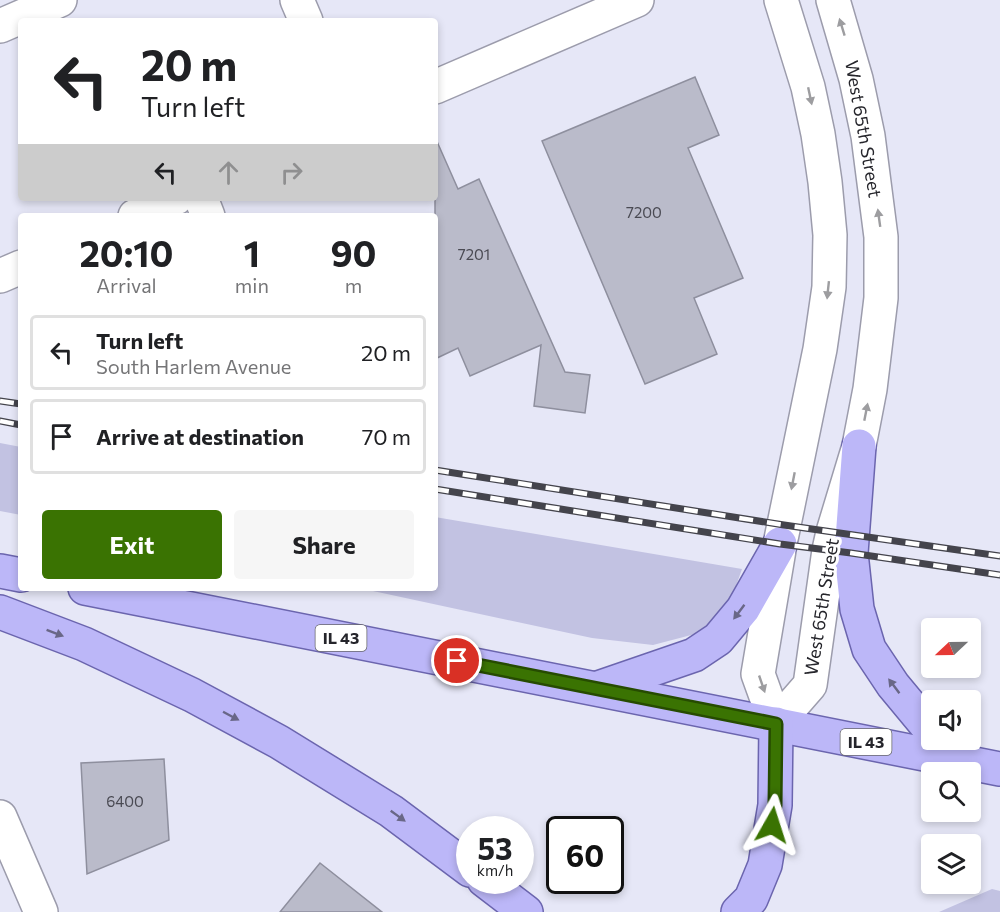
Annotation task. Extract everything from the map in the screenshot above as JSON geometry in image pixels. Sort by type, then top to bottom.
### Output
[{"type":"main road","points":[[859,446],[851,553],[857,609],[869,649],[893,685],[921,719]]},
{"type":"main road","points":[[597,689],[694,655],[718,639],[743,609],[780,544]]},
{"type":"main road","points":[[0,571],[18,574]]},
{"type":"main road","name":"IL 43","points":[[100,591],[776,724],[921,746]]},
{"type":"main road","points":[[0,612],[84,644],[192,695],[279,742],[391,811],[456,860]]},
{"type":"main road","points":[[738,912],[751,899],[765,865],[775,805],[776,724]]},
{"type":"main road","name":"IL 43","points":[[947,750],[1000,770]]},
{"type":"main road","points":[[502,894],[526,912]]},
{"type":"street","points":[[297,0],[305,18]]},
{"type":"street","points":[[438,86],[637,0]]},
{"type":"street","points":[[776,724],[758,674],[780,544],[820,349],[829,287],[831,236],[818,134],[808,87],[781,0]]},
{"type":"street","name":"West 65th Street","points":[[776,724],[810,685],[833,531],[859,446],[870,388],[881,298],[881,237],[868,136],[856,79],[833,0]]},
{"type":"street","points":[[0,26],[53,1]]},
{"type":"street","points":[[142,213],[169,201]]},
{"type":"street","points":[[0,276],[18,268]]},
{"type":"street","points":[[0,817],[41,912]]},
{"type":"shaded area","points":[[0,443],[18,446],[18,514],[0,511]]},
{"type":"shaded area","points":[[438,518],[742,569],[726,614],[695,634],[653,645],[592,638],[373,591],[438,591]]},
{"type":"shaded area","points":[[992,889],[1000,891],[1000,912],[939,912],[981,894]]},
{"type":"building","points":[[695,77],[719,135],[688,148],[743,278],[694,298],[717,354],[645,384],[542,141]]},
{"type":"building","points":[[438,144],[458,189],[479,179],[565,372],[590,375],[585,413],[534,406],[541,345],[470,376],[458,348],[438,358],[438,213],[435,213],[435,201],[438,201]]},
{"type":"building","points":[[164,759],[169,840],[87,874],[81,763]]},
{"type":"building","points":[[320,863],[382,912],[280,912]]},
{"type":"railway","points":[[0,401],[18,404]]},
{"type":"railway","points":[[0,421],[18,424]]},
{"type":"railway","points":[[438,470],[784,525],[1000,556]]},
{"type":"railway","points":[[438,489],[780,544],[1000,575]]},
{"type":"route","points":[[457,661],[776,724],[775,805],[772,825]]}]
